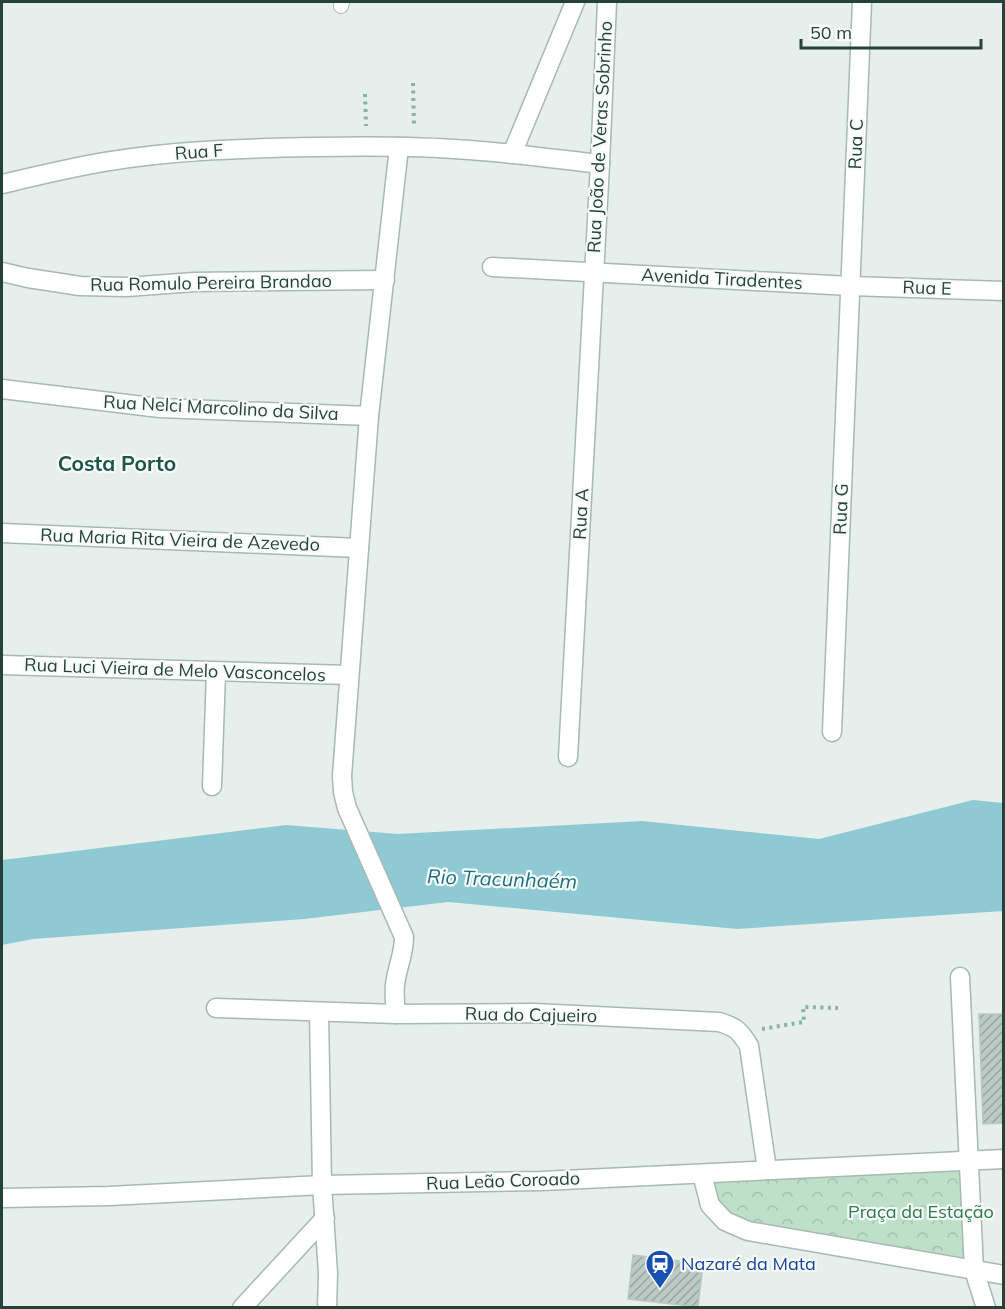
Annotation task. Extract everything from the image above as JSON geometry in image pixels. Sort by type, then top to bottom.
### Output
[{"type":"street","points":[[512,154],[575,2]]},
{"type":"street","name":"Rua João de Veras Sobrinho","points":[[594,272],[607,2]]},
{"type":"street","name":"Rua C","points":[[850,286],[862,2]]},
{"type":"street","points":[[396,1014],[395,985],[404,950],[404,937],[347,808],[342,776],[369,416],[399,147]]},
{"type":"street","name":"Rua F","points":[[2,184],[105,162],[208,150],[399,147],[467,150],[600,164]]},
{"type":"street","name":"Avenida Tiradentes","points":[[492,267],[850,286]]},
{"type":"street","name":"Rua Romulo Pereira Brandao","points":[[2,272],[80,286],[104,287],[194,282],[385,280]]},
{"type":"street","name":"Rua A","points":[[568,757],[594,272]]},
{"type":"street","name":"Rua E","points":[[850,286],[1004,291]]},
{"type":"street","name":"Rua G","points":[[832,732],[850,286]]},
{"type":"street","name":"Rua Nelci Marcolino da Silva","points":[[2,389],[160,408],[369,416]]},
{"type":"street","name":"Rua Maria Rita Vieira de Azevedo","points":[[2,533],[359,548]]},
{"type":"street","name":"Rua Luci Vieira de Melo Vasconcelos","points":[[2,665],[350,675]]},
{"type":"street","points":[[212,786],[216,672]]},
{"type":"street","points":[[960,977],[974,1270],[986,1308]]},
{"type":"street","name":"Rua do Cajueiro","points":[[216,1008],[396,1014],[534,1013],[719,1022],[741,1032]]},
{"type":"street","points":[[319,1012],[322,1185],[328,1273],[327,1308]]},
{"type":"street","points":[[741,1032],[749,1046],[767,1170]]},
{"type":"street","name":"Rua Leão Coroado","points":[[2,1198],[109,1196],[322,1185],[542,1181],[1004,1159]]},
{"type":"street","points":[[702,1174],[710,1205],[725,1221],[748,1231],[1004,1275]]},
{"type":"street","points":[[242,1308],[325,1218]]},
{"type":"path","points":[[399,147],[414,127],[413,83]]},
{"type":"path","points":[[365,94],[366,146]]},
{"type":"path","points":[[741,1032],[804,1022],[803,1007],[838,1008]]},
{"type":"green space","name":"Praça da Estação","points":[[968,1161],[974,1270],[725,1221],[702,1174]]},
{"type":"water","name":"Rio Tracunhaém","points":[[973,800],[1003,803],[1003,911],[737,929],[448,902],[304,919],[33,939],[2,945],[2,860],[286,825],[398,834],[642,821],[819,839]]},
{"type":"building","points":[[979,1014],[1004,1014],[1004,1123],[983,1124]]},
{"type":"building","points":[[633,1255],[703,1264],[698,1307],[628,1299]]},
{"type":"place","name":"Nazaré da Mata","points":[[660,1290]]},
{"type":"district","name":"Costa Porto","points":[[117,464]]}]
